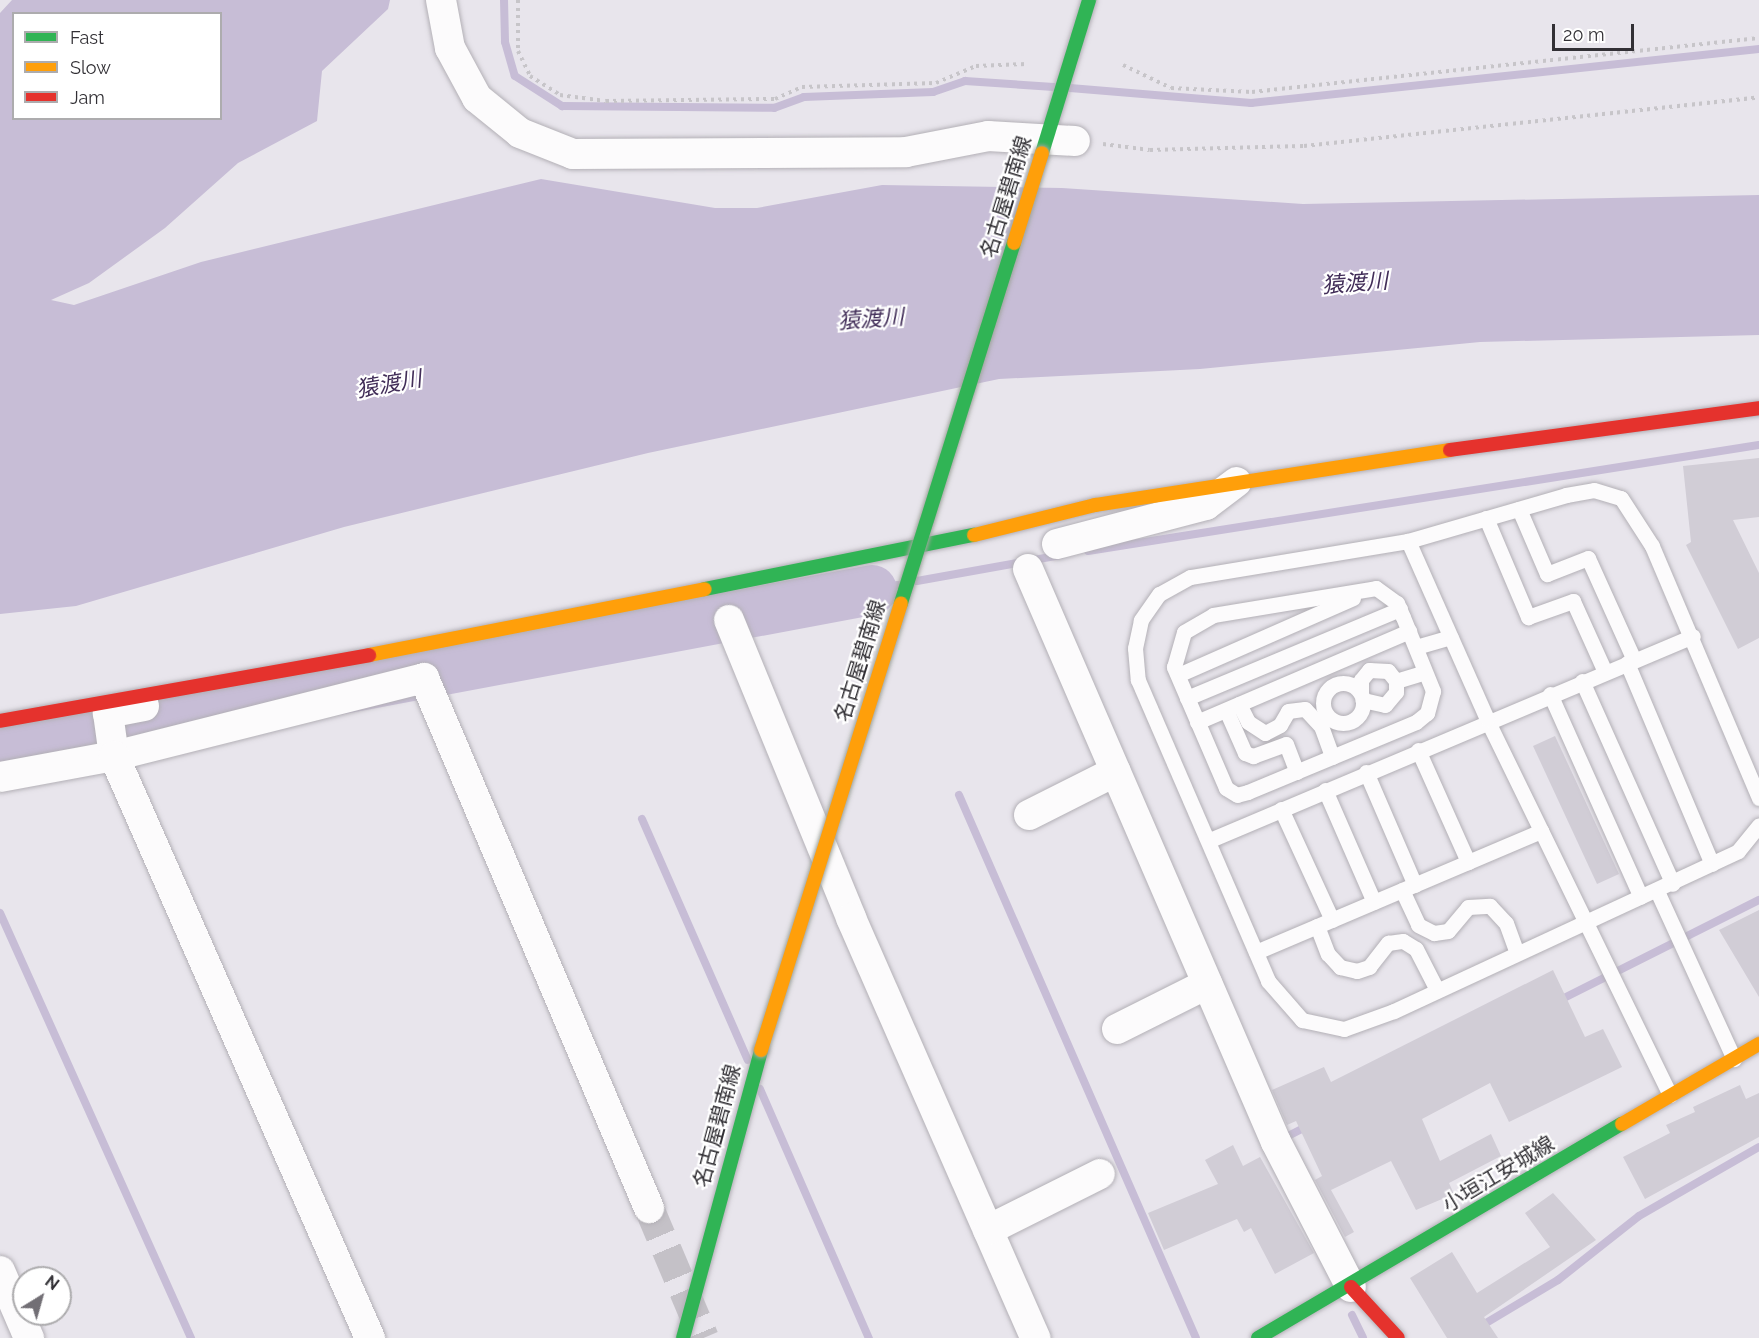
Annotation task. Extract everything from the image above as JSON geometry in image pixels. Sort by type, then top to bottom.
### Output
[{"type":"main road","name":"名古屋碧南線","points":[[683,1338],[746,1096],[1055,144],[1057,105],[1089,0]]},
{"type":"main road","points":[[0,721],[230,680],[947,541],[1095,505],[1236,482],[1759,408]]},
{"type":"main road","name":"小垣江安城線","points":[[1258,1338],[1351,1287],[1759,1044]]},
{"type":"main road","points":[[1351,1287],[1398,1338]]},
{"type":"street","points":[[441,0],[450,48],[477,98],[520,133],[573,154],[906,152],[988,136],[1055,144]]},
{"type":"street","points":[[1057,544],[1206,505],[1236,482]]},
{"type":"street","points":[[1028,570],[1276,1143],[1351,1287]]},
{"type":"street","points":[[729,620],[1035,1338]]},
{"type":"street","points":[[0,777],[114,754],[424,678],[649,1208]]},
{"type":"street","points":[[230,680],[210,694],[108,713],[114,754],[370,1338]]},
{"type":"street","points":[[1029,815],[1116,771]]},
{"type":"street","points":[[1117,1029],[1208,984]]},
{"type":"street","points":[[988,1230],[1100,1174]]},
{"type":"street","points":[[0,1271],[29,1338]]},
{"type":"lane","points":[[1759,798],[1652,546],[1621,498],[1594,490],[1519,508],[1408,541],[1190,577],[1159,594],[1141,620],[1135,648],[1138,680],[1210,840],[1256,952],[1281,1001],[1302,1020],[1323,1028],[1364,1024],[1585,921],[1658,891],[1738,851],[1759,825]]},
{"type":"lane","points":[[1519,508],[1547,574],[1588,558],[1712,864]]},
{"type":"lane","points":[[1486,518],[1528,617],[1573,601],[1605,672]]},
{"type":"lane","points":[[1408,541],[1487,719],[1670,1095]]},
{"type":"lane","points":[[1376,588],[1400,609],[1416,647],[1433,691],[1426,713],[1332,757],[1237,795],[1220,777],[1187,699],[1178,675],[1176,650],[1197,621],[1376,588]]},
{"type":"lane","points":[[1178,675],[1376,588]]},
{"type":"lane","points":[[1187,699],[1400,609]]},
{"type":"lane","points":[[1197,722],[1409,631]]},
{"type":"lane","points":[[1210,840],[1487,719],[1692,636]]},
{"type":"lane","points":[[1416,647],[1451,637]]},
{"type":"lane","points":[[1334,663],[1336,684]]},
{"type":"lane","points":[[1362,697],[1356,719],[1343,724],[1331,720],[1323,697],[1336,684],[1350,684],[1362,697],[1384,705],[1396,693],[1396,681],[1388,671],[1369,670],[1361,680],[1362,697]]},
{"type":"lane","points":[[1396,681],[1425,672]]},
{"type":"lane","points":[[1582,681],[1673,884]]},
{"type":"lane","points":[[1550,694],[1641,897]]},
{"type":"lane","points":[[1232,706],[1248,722],[1265,733],[1280,725],[1288,711],[1305,709],[1321,726],[1332,757]]},
{"type":"lane","points":[[1232,706],[1245,753],[1253,756],[1286,744],[1297,772]]},
{"type":"lane","points":[[1418,750],[1468,862]]},
{"type":"lane","points":[[1366,772],[1409,887],[1418,925],[1434,933],[1448,931],[1468,907],[1490,906],[1506,923],[1517,953]]},
{"type":"lane","points":[[1324,790],[1374,902]]},
{"type":"lane","points":[[1281,809],[1332,920]]},
{"type":"lane","points":[[1256,952],[1541,831]]},
{"type":"lane","points":[[1658,891],[1734,1059]]},
{"type":"lane","points":[[1317,926],[1328,954],[1341,967],[1357,971],[1369,968],[1388,943],[1403,941],[1416,949],[1437,990]]},
{"type":"path","points":[[518,0],[518,51],[530,76],[560,95],[606,101],[775,99],[802,87],[936,83],[976,66],[1026,64]]},
{"type":"path","points":[[1123,65],[1171,88],[1252,92],[1759,38]]},
{"type":"path","points":[[1055,144],[1150,150],[1304,146],[1759,97]]},
{"type":"water","name":"猿渡川","points":[[12,0],[390,0],[388,9],[322,71],[317,121],[238,163],[165,228],[89,283],[51,300],[74,305],[201,262],[541,179],[715,208],[757,208],[882,185],[1062,188],[1303,204],[1759,195],[1759,335],[1480,342],[1200,369],[999,379],[648,453],[344,527],[76,606],[0,614],[0,13]]},
{"type":"building","points":[[1759,458],[1759,517],[1733,520],[1759,573],[1759,638],[1738,649],[1686,545],[1691,542],[1683,466]]},
{"type":"building","points":[[1555,736],[1619,874],[1597,884],[1533,746]]},
{"type":"building","points":[[1759,910],[1759,997],[1719,930]]},
{"type":"building","points":[[1553,970],[1585,1037],[1603,1029],[1622,1067],[1509,1122],[1490,1083],[1422,1119],[1440,1161],[1491,1134],[1501,1156],[1449,1183],[1454,1194],[1416,1210],[1391,1161],[1331,1190],[1354,1232],[1345,1237],[1315,1180],[1322,1176],[1296,1121],[1287,1125],[1272,1090],[1324,1067],[1331,1082]]},
{"type":"building","points":[[1740,1085],[1746,1099],[1759,1093],[1759,1137],[1645,1199],[1623,1157],[1670,1133],[1666,1125],[1695,1112],[1693,1107]]},
{"type":"building","points":[[1233,1145],[1243,1166],[1260,1157],[1314,1253],[1275,1274],[1251,1228],[1244,1232],[1237,1219],[1164,1250],[1148,1213],[1218,1184],[1205,1160]]},
{"type":"building","points":[[1553,1193],[1596,1240],[1484,1317],[1498,1338],[1447,1338],[1410,1278],[1452,1252],[1477,1293],[1550,1247],[1525,1213]]},
{"type":"waterway","points":[[504,0],[505,42],[515,76],[562,106],[774,108],[804,97],[933,92],[965,81],[1054,87]]},
{"type":"waterway","points":[[1070,88],[1251,103],[1759,49]]},
{"type":"waterway","points":[[1088,551],[1759,445]]},
{"type":"waterway","points":[[917,581],[1061,555]]},
{"type":"waterway","points":[[872,590],[898,585]]},
{"type":"waterway","points":[[0,753],[872,590]]},
{"type":"waterway","points":[[959,795],[1196,1338]]},
{"type":"waterway","points":[[642,819],[748,1060]]},
{"type":"waterway","points":[[1558,1001],[1759,900]]},
{"type":"waterway","points":[[0,913],[191,1338]]},
{"type":"waterway","points":[[760,1089],[869,1338]]},
{"type":"waterway","points":[[1288,1136],[1308,1126]]},
{"type":"waterway","points":[[1461,1338],[1558,1280],[1639,1216],[1759,1147]]},
{"type":"waterway","points":[[1352,1315],[1363,1338]]},
{"type":"tunnel","points":[[649,1208],[704,1338]]},
{"type":"traffic: fast","points":[[1042,153],[1089,0]]},
{"type":"traffic: fast","points":[[901,603],[1014,243]]},
{"type":"traffic: fast","points":[[705,589],[974,535]]},
{"type":"traffic: fast","points":[[683,1338],[761,1050]]},
{"type":"traffic: fast","points":[[1258,1338],[1622,1124]]},
{"type":"traffic: slow","points":[[1014,243],[1042,153]]},
{"type":"traffic: slow","points":[[974,535],[1095,505],[1450,450]]},
{"type":"traffic: slow","points":[[369,655],[705,589]]},
{"type":"traffic: slow","points":[[761,1050],[901,603]]},
{"type":"traffic: slow","points":[[1622,1124],[1759,1044]]},
{"type":"traffic: jam","points":[[1450,450],[1759,408]]},
{"type":"traffic: jam","points":[[0,721],[369,655]]},
{"type":"traffic: jam","points":[[1351,1287],[1398,1338]]}]
